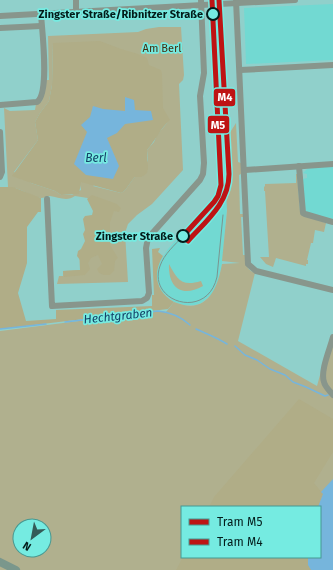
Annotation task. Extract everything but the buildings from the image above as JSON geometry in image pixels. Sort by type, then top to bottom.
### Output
[{"type":"main road","points":[[0,562],[16,570]]},
{"type":"street","points":[[76,0],[76,12]]},
{"type":"street","points":[[0,16],[201,3],[295,0]]},
{"type":"street","points":[[236,2],[245,170],[248,264],[256,271],[333,290]]},
{"type":"street","points":[[47,199],[52,306],[145,300],[149,293],[146,248],[148,238],[200,180],[203,174],[204,159],[200,96],[204,73],[201,3]]},
{"type":"street","points":[[0,105],[37,102],[41,99],[45,78],[41,14]]},
{"type":"street","points":[[0,28],[41,26]]},
{"type":"street","points":[[240,70],[333,65]]},
{"type":"street","points":[[0,132],[2,172],[0,177]]},
{"type":"street","points":[[245,170],[333,164]]},
{"type":"street","points":[[299,166],[303,213],[333,222]]},
{"type":"street","points":[[333,337],[323,378],[325,385],[333,395]]},
{"type":"shaded area","points":[[333,4],[333,60],[246,64],[244,8]]},
{"type":"shaded area","points":[[100,41],[147,58],[149,65],[161,70],[163,108],[170,120],[163,127],[147,150],[147,173],[142,177],[135,177],[121,193],[81,182],[79,194],[61,195],[55,191],[12,176],[38,140],[35,122],[49,101],[52,85],[53,43]]},
{"type":"shaded area","points":[[221,64],[227,184],[227,207],[222,264],[217,285],[211,295],[201,303],[195,305],[184,305],[174,302],[162,292],[157,281],[157,270],[159,263],[168,249],[211,200],[219,185],[214,65]]},
{"type":"shaded area","points":[[333,166],[333,219],[306,211],[303,179],[307,178],[307,174],[303,173],[308,168]]},
{"type":"shaded area","points":[[0,187],[13,187],[41,198],[41,212],[38,212],[27,227],[27,263],[18,293],[26,321],[56,319],[56,310],[152,306],[152,295],[154,295],[152,249],[160,248],[158,252],[163,256],[158,269],[158,282],[163,293],[174,302],[168,309],[0,329]]},
{"type":"shaded area","points":[[92,195],[117,204],[121,208],[119,212],[114,211],[110,222],[110,245],[118,258],[115,261],[114,271],[110,275],[99,273],[97,269],[102,264],[98,255],[91,258],[88,263],[90,269],[85,275],[64,277],[63,271],[80,270],[80,260],[77,256],[78,251],[81,249],[85,241],[83,234],[85,230],[83,219],[85,216],[92,215],[93,211],[87,199]]},
{"type":"shaded area","points":[[299,399],[333,419],[333,452],[314,483],[323,494],[318,506],[210,506],[214,497]]},
{"type":"shaded area","points":[[182,558],[308,558],[308,565],[311,570],[176,570]]},
{"type":"green space","name":"Am Berl","points":[[159,27],[181,27],[184,75],[183,80],[179,84],[183,170],[152,204],[128,224],[125,233],[128,282],[57,284],[59,276],[63,276],[63,271],[80,270],[79,251],[103,249],[94,199],[75,196],[69,199],[50,196],[41,198],[17,188],[8,187],[4,108],[10,111],[35,110],[36,104],[42,101],[46,80],[49,80],[48,36],[138,32]],"holes":[[[53,43],[81,190],[72,195],[61,195],[55,191],[31,183],[14,172],[38,140],[35,122],[49,101],[52,85]],[[168,122],[147,150],[148,160],[142,177],[135,177],[121,193],[93,186]]]},
{"type":"green space","points":[[236,123],[238,162],[241,163],[241,174],[239,175],[240,214],[243,214],[244,217],[241,217],[243,255],[245,255],[248,268],[255,273],[238,341],[317,386],[329,342],[333,343],[333,570],[0,570],[0,331],[158,311],[166,312],[174,302],[185,305],[202,303],[213,291],[220,274],[222,264],[240,263],[222,261],[227,211],[224,142]]},
{"type":"green space","points":[[296,174],[300,211],[302,215],[326,223],[324,232],[315,230],[313,243],[311,243],[307,260],[308,264],[306,264],[306,266],[276,258],[273,267],[266,264],[260,257],[269,257],[264,187],[265,184],[296,183]]},
{"type":"green space","points":[[169,264],[177,278],[180,280],[189,283],[201,281],[203,286],[189,291],[183,291],[178,288],[174,285],[171,279]]},
{"type":"water","name":"Berl","points":[[125,97],[134,100],[135,110],[151,111],[153,120],[125,124],[117,133],[107,138],[119,166],[113,179],[86,175],[74,164],[87,132],[81,125],[90,117],[93,106],[103,109],[125,111]]},
{"type":"water","points":[[333,479],[333,570],[311,570],[308,565],[308,558],[321,558],[321,506],[318,506],[323,494],[321,492]]},
{"type":"waterway","name":"Hechtgraben","points":[[65,322],[158,311],[175,315],[190,325]]},
{"type":"waterway","name":"Hechtgraben","points":[[0,329],[46,324]]},
{"type":"waterway","name":"Hechtgraben","points":[[196,329],[227,344]]},
{"type":"waterway","name":"Hechtgraben","points":[[235,346],[245,355],[257,360],[270,369],[285,375],[293,382],[325,396],[328,395]]},
{"type":"tram line","name":"M5","points":[[183,236],[214,202],[218,196],[221,185],[212,0]]},
{"type":"tram line","name":"M4","points":[[188,241],[209,219],[221,203],[228,184],[229,174],[219,0]]},
{"type":"tram line","points":[[183,236],[164,258],[160,266],[158,279],[162,289],[170,297],[180,302],[191,302],[202,299],[211,291],[217,277],[223,215]]},
{"type":"place","name":"Zingster Straße/Ribnitzer Straße","points":[[213,14]]},
{"type":"place","name":"Zingster Straße","points":[[183,236]]}]
